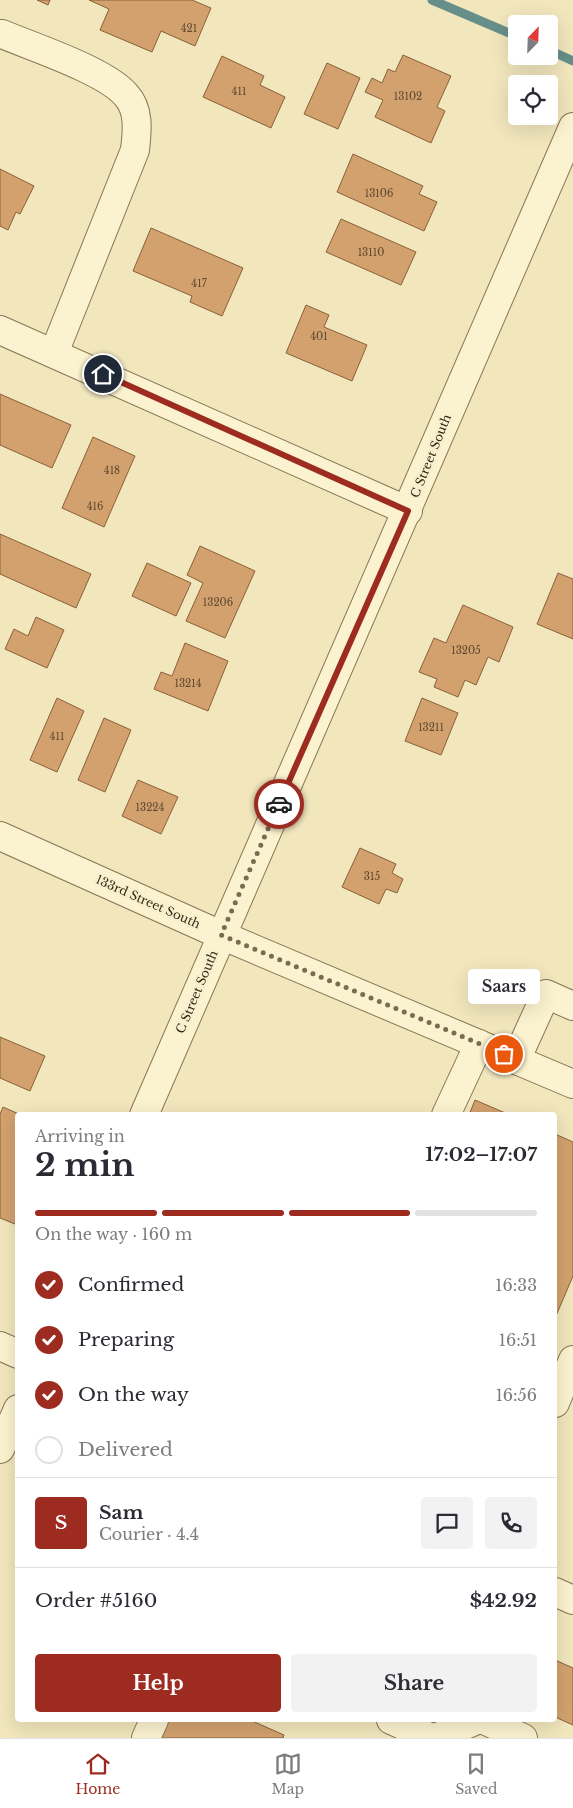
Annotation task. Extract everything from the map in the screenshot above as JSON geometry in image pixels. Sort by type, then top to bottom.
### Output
[{"type":"street","points":[[2,34],[106,77],[127,96],[138,123],[135,150],[54,353]]},
{"type":"street","name":"C Street South","points":[[145,1112],[221,935],[408,511],[573,126]]},
{"type":"street","points":[[0,330],[408,511]]},
{"type":"street","name":"133rd Street South","points":[[0,836],[221,935],[573,1084]]},
{"type":"street","points":[[516,1060],[546,994],[573,1006]]},
{"type":"street","points":[[447,1112],[479,1044]]},
{"type":"street","points":[[0,1346],[15,1353]]},
{"type":"street","points":[[557,1398],[573,1360]]},
{"type":"street","points":[[0,1449],[15,1415]]},
{"type":"street","points":[[557,1593],[573,1600]]},
{"type":"street","points":[[146,1738],[153,1722]]},
{"type":"street","points":[[396,1722],[433,1738],[472,1722]]},
{"type":"street","points":[[488,1722],[523,1738]]},
{"type":"building","points":[[37,0],[50,0],[48,5]]},
{"type":"building","points":[[89,0],[192,0],[211,8],[195,46],[161,31],[152,52],[100,30],[109,9]]},
{"type":"building","points":[[403,55],[451,76],[437,107],[445,111],[431,143],[375,117],[383,100],[365,92],[372,78],[382,83],[388,69],[395,72]]},
{"type":"building","points":[[222,56],[264,76],[260,85],[285,97],[271,128],[203,97]]},
{"type":"building","points":[[327,63],[360,78],[338,129],[304,114]]},
{"type":"building","points":[[353,154],[423,186],[419,194],[437,202],[424,231],[337,192]]},
{"type":"building","points":[[0,169],[34,186],[20,214],[16,212],[8,230],[0,226]]},
{"type":"building","points":[[341,219],[416,252],[401,285],[326,252]]},
{"type":"building","points":[[151,228],[243,268],[222,316],[190,302],[192,296],[133,271]]},
{"type":"building","points":[[306,305],[329,315],[324,327],[367,345],[352,381],[286,353]]},
{"type":"building","points":[[0,394],[71,425],[52,468],[0,445]]},
{"type":"building","points":[[93,437],[135,456],[104,527],[62,508]]},
{"type":"building","points":[[0,534],[91,574],[76,608],[0,574]]},
{"type":"building","points":[[200,546],[255,571],[225,638],[186,621],[203,583],[187,575]]},
{"type":"building","points":[[147,563],[191,583],[176,616],[132,596]]},
{"type":"building","points":[[558,573],[573,579],[573,639],[537,624]]},
{"type":"building","points":[[463,605],[513,627],[499,662],[488,657],[476,685],[465,680],[458,697],[434,687],[437,679],[419,672],[434,638],[446,643]]},
{"type":"building","points":[[36,617],[64,630],[47,668],[5,649],[14,629],[28,636]]},
{"type":"building","points":[[185,643],[228,661],[208,711],[154,689],[161,672],[172,676]]},
{"type":"building","points":[[57,698],[84,711],[57,772],[30,760]]},
{"type":"building","points":[[422,698],[458,713],[441,755],[405,741]]},
{"type":"building","points":[[104,718],[131,730],[105,792],[78,780]]},
{"type":"building","points":[[138,780],[178,797],[161,834],[122,816]]},
{"type":"building","points":[[360,848],[396,864],[392,873],[403,879],[397,893],[386,889],[379,904],[342,887]]},
{"type":"building","points":[[0,1037],[45,1056],[30,1091],[0,1078]]},
{"type":"building","points":[[475,1100],[503,1112],[470,1112]]},
{"type":"building","points":[[3,1107],[15,1112],[15,1224],[0,1218],[0,1114]]},
{"type":"building","points":[[557,1135],[573,1142],[573,1276],[557,1313]]},
{"type":"building","points":[[557,1661],[573,1668],[573,1725],[557,1718]]},
{"type":"building","points":[[167,1722],[255,1722],[284,1735],[283,1738],[161,1738]]},
{"type":"waterway","points":[[432,0],[508,33]]},
{"type":"waterway","points":[[558,54],[573,61]]},
{"type":"way so far","points":[[279,804],[221,935],[504,1054]]},
{"type":"place","name":"Saars","points":[[504,1054]]},
{"type":"route","points":[[103,374],[408,511],[279,804]]}]
